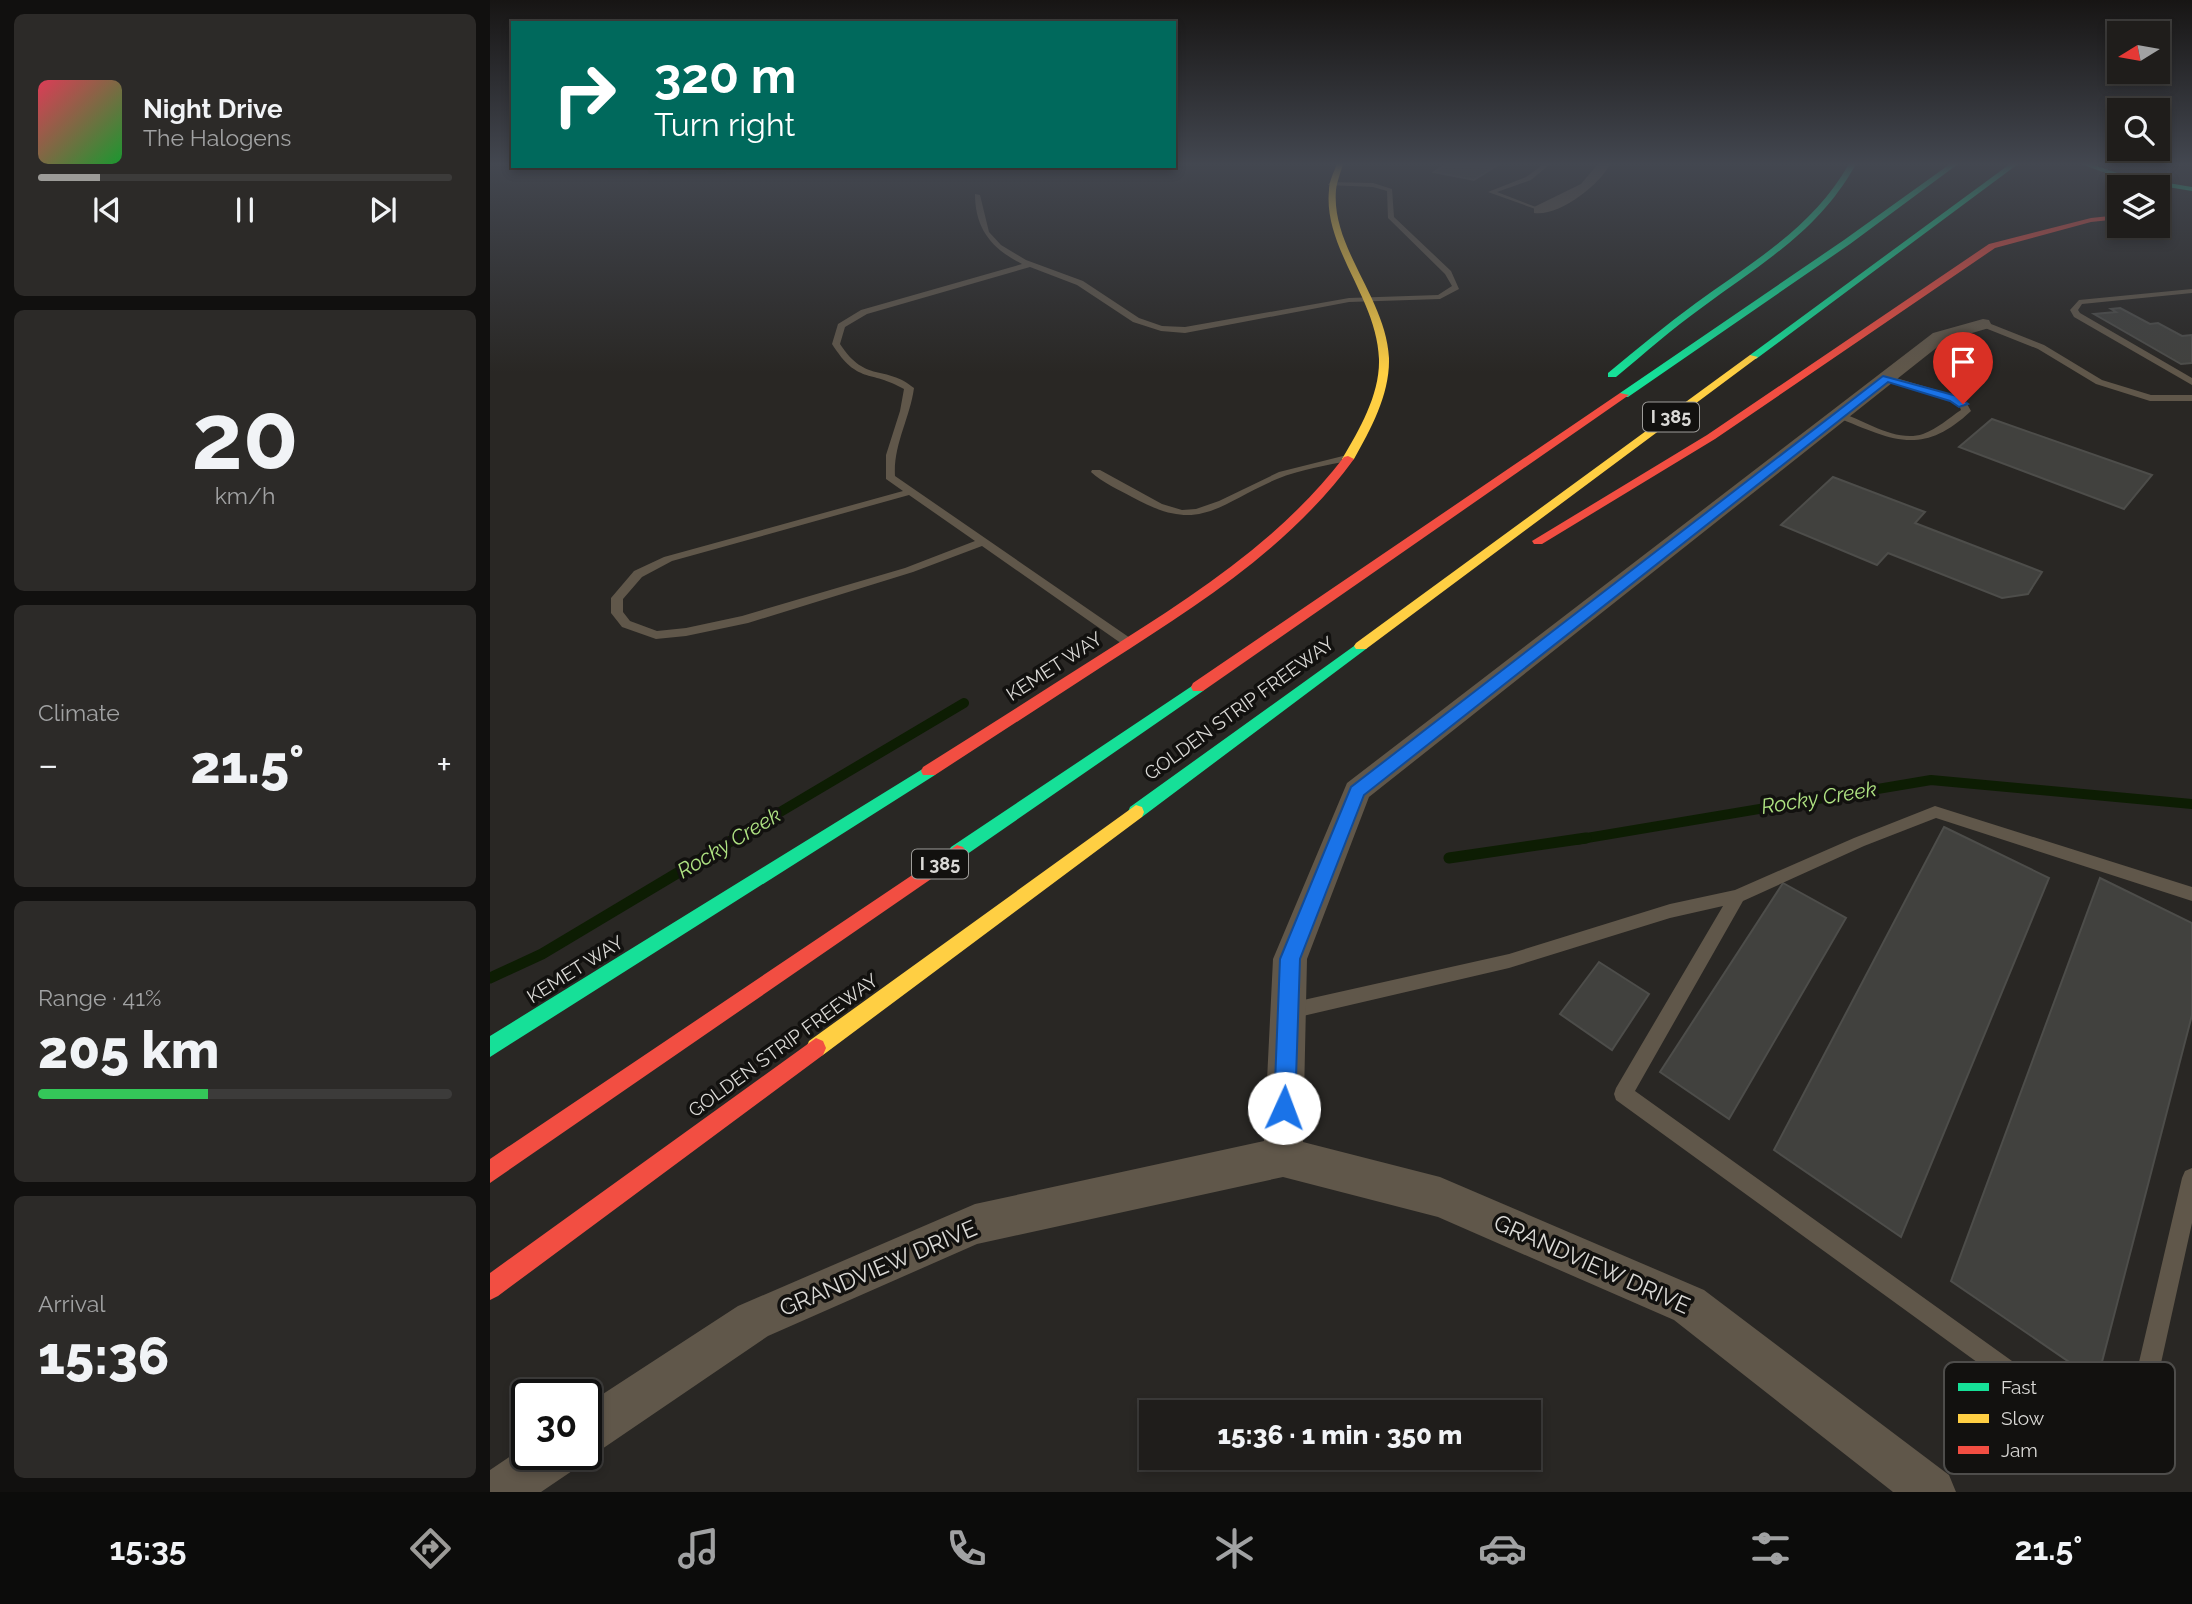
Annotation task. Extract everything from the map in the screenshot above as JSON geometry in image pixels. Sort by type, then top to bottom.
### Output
[{"type":"main road","name":"KEMET WAY","points":[[490,1047],[1222,582],[1315,503],[1349,458],[1376,405],[1384,369],[1383,342],[1371,299],[1337,234]]},
{"type":"main road","points":[[1604,382],[1700,304],[1796,234]]},
{"type":"main road","name":"GOLDEN STRIP FREEWAY","points":[[490,1172],[1858,234]]},
{"type":"main road","name":"GOLDEN STRIP FREEWAY","points":[[490,1288],[1920,234]]},
{"type":"main road","points":[[1525,550],[1711,437],[1992,246],[2039,234]]},
{"type":"main road","points":[[1389,556],[1550,425]]},
{"type":"main road","points":[[1327,669],[1502,564]]},
{"type":"street","points":[[1283,1157],[1290,959],[1357,791],[1939,337],[1983,324]]},
{"type":"street","name":"GRANDVIEW DRIVE","points":[[602,1422],[753,1321],[975,1224],[1283,1157],[1440,1197],[1689,1305],[1932,1492]]},
{"type":"street","points":[[499,1492],[531,1470]]},
{"type":"lane","points":[[987,234],[998,247],[1031,264],[1080,283],[1136,320],[1161,328],[1185,330],[1349,300],[1440,298],[1455,287],[1448,272],[1407,234]]},
{"type":"lane","points":[[1031,264],[864,313],[841,326],[836,344],[846,362],[858,371],[896,379],[909,388],[908,403],[887,462],[890,477],[1129,643]]},
{"type":"lane","points":[[2192,291],[2079,302],[2074,310],[2077,315],[2192,382]]},
{"type":"lane","points":[[1983,324],[2041,347],[2110,386],[2150,398],[2192,398]]},
{"type":"lane","points":[[1839,415],[1905,438],[1920,439],[1966,411],[1963,404],[1954,398],[1886,378]]},
{"type":"lane","points":[[1096,472],[1170,511],[1199,511],[1224,504],[1273,478],[1310,466],[1349,458]]},
{"type":"lane","points":[[909,492],[668,559],[638,574],[617,598],[617,613],[626,624],[656,635],[686,632],[744,620],[897,574],[982,542]]},
{"type":"lane","points":[[1288,1011],[1509,961],[1670,911],[1737,897],[1859,842],[1935,812],[2192,894]]},
{"type":"lane","points":[[1737,897],[1623,1094],[1995,1362]]},
{"type":"lane","points":[[2150,1362],[2192,1178]]},
{"type":"building","points":[[2120,308],[2150,324],[2158,323],[2182,336],[2192,335],[2192,363],[2181,364],[2094,314],[2116,312],[2111,309]]},
{"type":"building","points":[[1992,419],[2152,475],[2124,509],[1959,447]]},
{"type":"building","points":[[1833,477],[1925,512],[1915,523],[2042,572],[2028,594],[2002,598],[1888,553],[1877,565],[1781,525]]},
{"type":"building","points":[[1944,827],[2049,878],[1901,1237],[1774,1150]]},
{"type":"building","points":[[2100,878],[2192,923],[2192,1015],[2102,1362],[2069,1362],[1951,1281]]},
{"type":"building","points":[[1783,883],[1846,918],[1729,1119],[1660,1072]]},
{"type":"building","points":[[1599,962],[1649,994],[1612,1050],[1560,1014]]},
{"type":"waterway","name":"Rocky Creek","points":[[733,840],[964,703]]},
{"type":"waterway","name":"Rocky Creek","points":[[1575,840],[1931,780],[2192,804]]},
{"type":"waterway","name":"Rocky Creek","points":[[490,978],[542,954],[736,838]]},
{"type":"waterway","name":"Rocky Creek","points":[[1449,858],[1586,838]]},
{"type":"traffic: fast","points":[[1612,375],[1689,312],[1797,234]]},
{"type":"traffic: fast","points":[[1624,395],[1859,234]]},
{"type":"traffic: fast","points":[[1753,357],[1920,234]]},
{"type":"traffic: fast","points":[[1136,812],[1361,646]]},
{"type":"traffic: fast","points":[[957,852],[1198,687]]},
{"type":"traffic: fast","points":[[490,1047],[929,771]]},
{"type":"traffic: slow","points":[[1339,234],[1373,308],[1381,334],[1384,360],[1372,411],[1348,459]]},
{"type":"traffic: slow","points":[[1361,646],[1753,357]]},
{"type":"traffic: slow","points":[[816,1048],[1136,812]]},
{"type":"traffic: jam","points":[[1538,541],[1711,437],[1992,246],[2039,234]]},
{"type":"traffic: jam","points":[[1198,687],[1624,395]]},
{"type":"traffic: jam","points":[[929,771],[1171,616],[1237,570],[1298,518],[1348,459]]},
{"type":"traffic: jam","points":[[490,1172],[957,852]]},
{"type":"traffic: jam","points":[[490,1288],[816,1048]]},
{"type":"route","points":[[1284,1108],[1290,959],[1357,791],[1886,378],[1954,398],[1963,404]]}]
